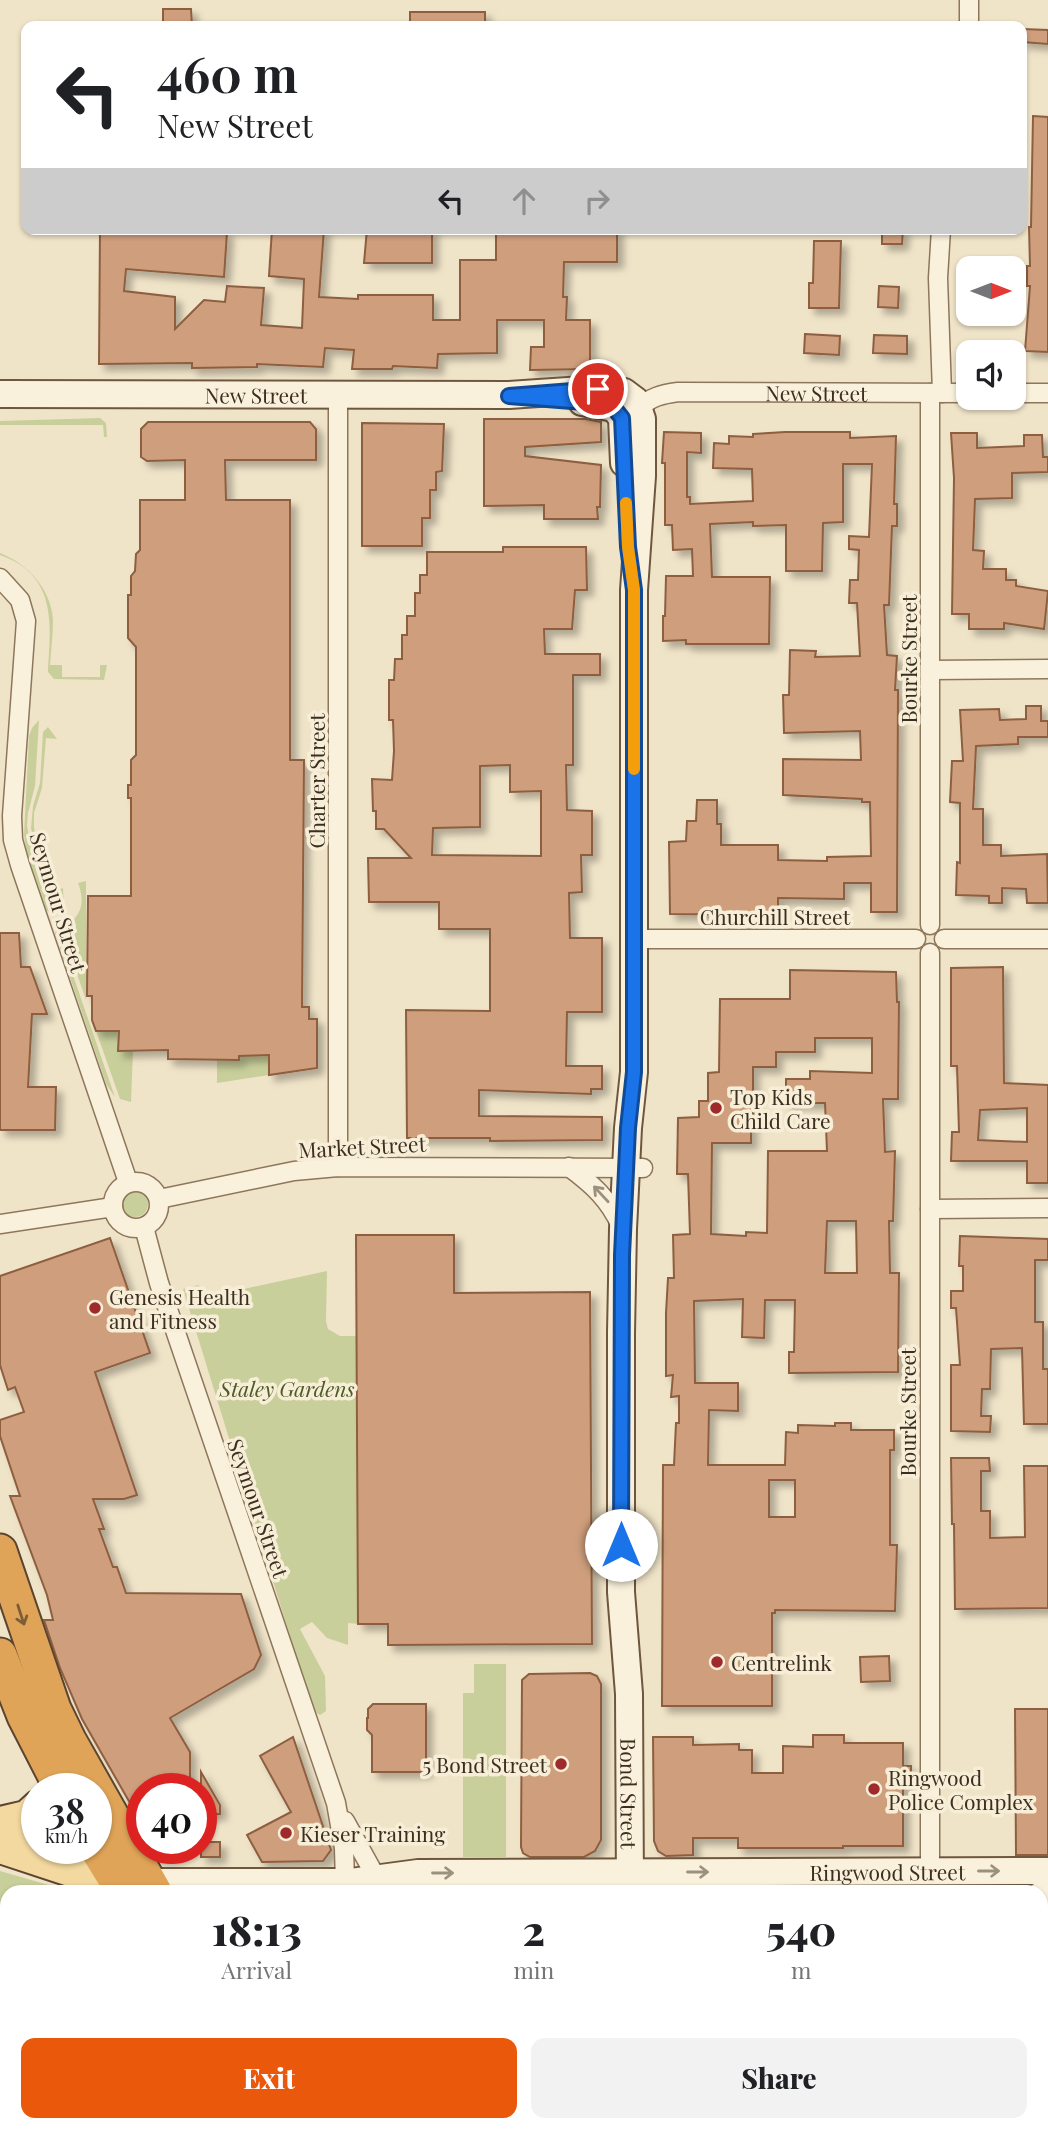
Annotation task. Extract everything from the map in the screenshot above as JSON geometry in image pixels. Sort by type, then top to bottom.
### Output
[{"type":"highway","points":[[0,1550],[54,1709],[128,1878]]},
{"type":"highway","points":[[0,1655],[24,1716],[53,1773]]},
{"type":"main road","points":[[42,1773],[43,1756]]},
{"type":"main road","points":[[0,1821],[21,1816]]},
{"type":"main road","points":[[0,1826],[21,1833]]},
{"type":"main road","points":[[0,1849],[85,1877],[128,1878]]},
{"type":"main road","points":[[98,1864],[128,1878]]},
{"type":"street","points":[[969,0],[969,21]]},
{"type":"street","name":"Bourke Street","points":[[930,925],[931,670],[941,235]]},
{"type":"street","name":"New Street","points":[[0,394],[509,396],[598,389],[624,391],[635,401],[625,411]]},
{"type":"street","name":"New Street","points":[[625,411],[645,401],[678,392],[956,393]]},
{"type":"street","points":[[1026,393],[1048,393]]},
{"type":"street","name":"Charter Street","points":[[338,396],[338,1167]]},
{"type":"street","name":"Bond Street","points":[[629,1694],[637,1619],[634,590],[642,475],[642,419],[625,411],[626,512],[634,590]]},
{"type":"street","name":"Seymour Street","points":[[3,583],[20,600],[26,621],[12,816],[13,840],[128,1182]]},
{"type":"street","points":[[931,670],[1048,670]]},
{"type":"street","points":[[930,925],[940,929],[944,939],[940,949],[930,953],[920,949],[916,939],[920,929],[930,925]]},
{"type":"street","name":"Churchill Street","points":[[634,939],[916,939]]},
{"type":"street","points":[[944,939],[1048,939]]},
{"type":"street","name":"Bourke Street","points":[[930,953],[930,1871]]},
{"type":"street","name":"Market Street","points":[[159,1199],[294,1171],[338,1167],[634,1168]]},
{"type":"street","points":[[569,1167],[602,1193],[623,1229]]},
{"type":"street","name":"Bond Street","points":[[630,1882],[629,1694],[621,1592],[623,1229],[634,1168]]},
{"type":"street","points":[[128,1182],[145,1182],[159,1199],[158,1214],[144,1227],[130,1228],[114,1214],[114,1195],[128,1182]]},
{"type":"street","points":[[0,1224],[113,1208]]},
{"type":"street","points":[[930,1209],[1048,1208]]},
{"type":"street","name":"Seymour Street","points":[[144,1227],[163,1295],[336,1803],[357,1880]]},
{"type":"street","name":"Seymour Street","points":[[336,1803],[344,1847],[357,1880]]},
{"type":"street","name":"Ringwood Street","points":[[128,1878],[357,1880],[418,1873],[630,1882],[930,1871],[1048,1871]]},
{"type":"street","name":"Ringwood Street","points":[[357,1880],[383,1885]]},
{"type":"green space","points":[[100,418],[106,423],[107,437],[104,437],[103,425],[0,425],[0,421]]},
{"type":"green space","points":[[0,553],[29,571],[43,588],[48,598],[53,620],[50,665],[62,665],[62,677],[100,677],[100,665],[107,665],[104,680],[54,679],[48,672],[49,619],[41,588],[32,575]]},
{"type":"green space","points":[[39,720],[35,786],[27,826],[35,865],[52,912],[47,911],[26,850],[24,835],[29,736]]},
{"type":"green space","points":[[48,727],[57,739],[46,738],[42,788],[34,813],[34,827],[39,855],[51,892],[63,888],[64,907],[56,912],[35,849],[31,828],[33,806],[40,783],[43,732]]},
{"type":"green space","points":[[86,881],[86,1000],[61,928],[73,920],[80,910],[82,897],[78,883]]},
{"type":"green space","points":[[57,929],[115,1097],[106,1084],[55,933]]},
{"type":"green space","points":[[96,1031],[119,1031],[118,1051],[133,1051],[131,1102],[120,1099]]},
{"type":"green space","points":[[269,1055],[269,1075],[217,1083],[217,1059],[239,1060],[239,1056]]},
{"type":"green space","points":[[135,1191],[144,1195],[148,1204],[144,1213],[135,1217],[126,1213],[122,1204],[126,1195]]},
{"type":"green space","name":"Staley Gardens","points":[[327,1271],[328,1329],[340,1336],[357,1336],[358,1624],[348,1623],[348,1645],[327,1638],[312,1622],[300,1629],[325,1676],[326,1711],[320,1715],[313,1711],[183,1289],[199,1285],[202,1298]]},
{"type":"green space","points":[[474,1664],[506,1664],[506,1857],[463,1857],[463,1693],[474,1693]]},
{"type":"green space","points":[[0,1871],[49,1885],[0,1885]]},
{"type":"building","points":[[163,9],[191,9],[192,21],[163,21]]},
{"type":"building","points":[[410,12],[485,12],[485,21],[410,21]]},
{"type":"building","points":[[1027,29],[1048,30],[1048,44],[1027,42]]},
{"type":"building","points":[[1033,116],[1048,117],[1048,352],[1026,351],[1030,286],[1027,286],[1027,266],[1030,266]]},
{"type":"building","points":[[100,235],[227,235],[224,277],[126,269],[124,291],[175,297],[175,329],[204,300],[225,302],[227,286],[264,288],[261,325],[302,328],[304,279],[269,276],[272,235],[324,235],[319,297],[358,299],[358,295],[433,295],[433,320],[460,320],[460,260],[496,260],[496,235],[617,235],[617,262],[564,262],[563,297],[567,297],[566,320],[590,320],[590,369],[530,370],[531,347],[544,347],[544,320],[497,320],[497,353],[438,354],[437,368],[393,366],[392,369],[352,369],[354,350],[325,348],[323,367],[257,364],[257,367],[192,368],[192,363],[99,364]]},
{"type":"building","points":[[366,235],[432,235],[432,263],[364,263]]},
{"type":"building","points":[[882,235],[903,235],[902,244],[882,244]]},
{"type":"building","points":[[814,241],[841,241],[839,308],[809,308],[809,283],[813,283]]},
{"type":"building","points":[[879,286],[899,287],[898,308],[878,307]]},
{"type":"building","points":[[805,334],[840,336],[839,355],[804,353]]},
{"type":"building","points":[[874,335],[907,336],[907,354],[873,353]]},
{"type":"building","points":[[484,419],[586,419],[601,422],[601,442],[525,447],[525,456],[601,465],[598,519],[544,519],[544,505],[484,506]]},
{"type":"building","points":[[148,422],[310,422],[316,429],[316,460],[225,460],[226,500],[290,500],[290,760],[304,760],[302,1007],[309,1007],[309,1019],[317,1019],[317,1068],[269,1075],[269,1055],[239,1056],[239,1060],[168,1059],[168,1050],[118,1051],[119,1031],[96,1031],[92,1020],[92,996],[87,996],[88,896],[131,896],[131,798],[128,798],[128,785],[131,785],[131,760],[136,755],[136,647],[128,638],[128,595],[131,595],[131,576],[135,571],[136,554],[140,550],[140,500],[185,500],[185,460],[147,461],[141,457],[141,429]]},
{"type":"building","points":[[362,423],[444,424],[442,471],[436,472],[436,490],[430,490],[430,518],[422,518],[422,546],[362,546]]},
{"type":"building","points":[[664,432],[701,433],[701,453],[687,452],[687,497],[690,497],[690,504],[753,501],[752,469],[713,468],[714,443],[729,444],[729,436],[753,437],[753,434],[785,432],[850,432],[850,438],[896,436],[894,504],[897,504],[897,526],[892,526],[889,605],[884,605],[887,655],[897,656],[897,912],[871,912],[871,883],[844,883],[844,899],[778,898],[778,915],[670,914],[669,842],[686,841],[687,821],[696,821],[697,800],[717,800],[717,824],[721,824],[721,845],[778,845],[778,860],[827,861],[827,857],[871,856],[870,802],[862,802],[862,799],[783,795],[783,759],[861,760],[860,731],[784,733],[783,695],[789,695],[790,650],[816,651],[815,657],[860,656],[857,603],[849,603],[850,580],[858,580],[859,550],[849,549],[849,536],[869,537],[872,464],[843,464],[843,522],[823,523],[822,571],[786,571],[786,525],[753,526],[753,522],[710,524],[712,577],[770,577],[769,644],[686,644],[686,640],[663,641],[666,576],[693,576],[692,549],[673,550],[672,525],[665,525],[665,463],[662,463]]},
{"type":"building","points":[[951,433],[977,433],[977,448],[1024,446],[1024,435],[1042,435],[1043,457],[1048,457],[1048,472],[1012,473],[1012,498],[975,499],[973,550],[984,551],[983,569],[1006,569],[1006,580],[1016,580],[1016,586],[1048,591],[1044,629],[1004,623],[1004,629],[969,629],[969,614],[952,614],[954,478]]},
{"type":"building","points":[[503,547],[586,547],[587,590],[575,590],[572,629],[544,629],[545,654],[600,654],[600,675],[573,675],[573,765],[566,765],[567,810],[592,811],[592,855],[581,855],[582,892],[569,893],[570,938],[602,938],[602,1012],[567,1012],[566,1066],[602,1066],[602,1089],[591,1089],[591,1094],[479,1090],[479,1116],[602,1117],[602,1140],[490,1141],[490,1138],[407,1138],[406,1010],[490,1011],[490,929],[439,929],[439,902],[369,902],[368,858],[411,858],[384,829],[376,829],[372,779],[392,780],[394,751],[393,720],[389,720],[389,680],[394,680],[395,659],[402,659],[402,635],[407,635],[407,616],[415,616],[415,593],[420,593],[420,575],[427,575],[427,552],[503,552]],"holes":[[[510,765],[510,792],[541,791],[541,856],[432,855],[433,828],[480,827],[480,766]]]},
{"type":"building","points":[[1026,706],[1041,706],[1041,721],[1048,721],[1048,737],[1018,737],[1018,744],[976,746],[973,809],[983,809],[983,845],[1001,845],[1001,856],[1047,854],[1048,903],[1027,903],[1026,889],[1002,888],[1002,903],[989,903],[989,896],[956,895],[957,862],[960,863],[960,803],[950,802],[952,761],[963,761],[960,710],[999,709],[1000,720],[1026,719]]},
{"type":"building","points":[[0,933],[19,933],[21,967],[30,967],[47,1014],[32,1014],[28,1087],[56,1087],[55,1130],[0,1130]]},
{"type":"building","points":[[1003,967],[1004,1083],[1048,1085],[1048,1183],[1027,1183],[1027,1161],[951,1161],[952,1132],[959,1132],[957,1066],[951,1066],[951,968]],"holes":[[[1027,1108],[1027,1142],[978,1140],[980,1110]]]},
{"type":"building","points":[[790,970],[896,972],[899,1002],[898,1099],[883,1099],[885,1152],[895,1151],[893,1221],[889,1221],[890,1273],[899,1273],[898,1372],[789,1373],[789,1352],[794,1352],[795,1300],[765,1300],[764,1338],[742,1337],[743,1299],[694,1301],[695,1383],[738,1383],[738,1411],[709,1410],[708,1465],[785,1465],[786,1432],[798,1433],[798,1425],[835,1426],[835,1423],[851,1423],[851,1430],[894,1430],[894,1450],[890,1450],[890,1545],[897,1545],[895,1611],[775,1610],[775,1613],[772,1613],[772,1706],[662,1706],[663,1465],[674,1465],[676,1423],[679,1423],[679,1396],[671,1397],[673,1375],[666,1376],[668,1278],[674,1278],[673,1235],[690,1234],[688,1174],[677,1174],[678,1118],[699,1117],[699,1101],[708,1101],[708,1073],[719,1072],[720,999],[790,999]],"holes":[[[815,1038],[872,1038],[872,1073],[810,1071],[810,1079],[786,1079],[786,1103],[825,1103],[827,1151],[768,1151],[767,1233],[746,1232],[746,1236],[711,1234],[712,1143],[751,1143],[753,1067],[776,1067],[776,1052],[815,1052]],[[827,1221],[856,1221],[857,1273],[825,1273]],[[769,1480],[795,1480],[795,1517],[769,1517]]]},
{"type":"building","points":[[356,1235],[454,1235],[454,1293],[590,1292],[592,1644],[388,1645],[388,1624],[358,1624]]},
{"type":"building","points":[[960,1236],[1048,1239],[1048,1260],[1035,1260],[1035,1322],[1043,1322],[1043,1369],[1048,1369],[1048,1424],[1024,1424],[1022,1348],[991,1349],[990,1389],[982,1389],[981,1416],[991,1416],[990,1432],[951,1431],[951,1365],[960,1365],[956,1308],[951,1308],[951,1291],[963,1291],[963,1266],[959,1266]]},
{"type":"building","points":[[110,1238],[150,1353],[95,1372],[137,1495],[124,1499],[93,1499],[104,1529],[99,1529],[126,1593],[241,1594],[261,1655],[254,1669],[170,1718],[190,1752],[190,1773],[126,1773],[126,1796],[82,1719],[60,1668],[44,1620],[53,1620],[47,1595],[10,1496],[20,1496],[0,1436],[0,1420],[24,1412],[15,1387],[8,1390],[0,1365],[0,1276]]},
{"type":"building","points":[[951,1458],[989,1458],[990,1471],[981,1471],[981,1511],[990,1511],[990,1538],[1025,1537],[1024,1466],[1048,1466],[1048,1608],[955,1609]]},
{"type":"building","points":[[889,1656],[890,1681],[861,1682],[860,1657]]},
{"type":"building","name":"5 Bond Street","points":[[590,1673],[597,1676],[601,1684],[601,1840],[595,1851],[584,1857],[530,1857],[523,1853],[521,1847],[522,1680],[529,1674]]},
{"type":"building","points":[[373,1704],[426,1704],[426,1772],[372,1772],[372,1735],[367,1730],[367,1718],[368,1709]]},
{"type":"building","points":[[1015,1709],[1048,1709],[1048,1855],[1016,1855]]},
{"type":"building","points":[[813,1735],[844,1735],[844,1743],[903,1743],[903,1766],[911,1766],[911,1781],[903,1781],[903,1846],[738,1848],[738,1838],[693,1838],[693,1855],[666,1856],[658,1851],[654,1841],[653,1737],[693,1737],[693,1745],[739,1744],[739,1750],[752,1750],[752,1773],[783,1773],[783,1746],[813,1747]]},
{"type":"building","points":[[293,1737],[331,1850],[323,1861],[262,1862],[247,1835],[291,1812],[260,1756]]},
{"type":"building","points":[[217,1800],[220,1805],[220,1814],[217,1814]]},
{"type":"building","points":[[217,1842],[220,1842],[220,1857],[217,1857]]},
{"type":"slow traffic","points":[[626,503],[634,590],[634,769]]},
{"type":"place","name":"Top Kids Child Care","points":[[716,1108]]},
{"type":"place","name":"Genesis Health and Fitness","points":[[95,1308]]},
{"type":"place","name":"Centrelink","points":[[717,1662]]},
{"type":"place","name":"5 Bond Street","points":[[561,1764]]},
{"type":"place","name":"Ringwood Police Complex","points":[[874,1789]]},
{"type":"place","name":"Kieser Training","points":[[286,1833]]},
{"type":"route","points":[[598,389],[509,396],[597,403],[614,408],[622,418],[625,440],[624,482],[634,590],[634,1072],[628,1128],[622,1255],[621,1545]]}]
